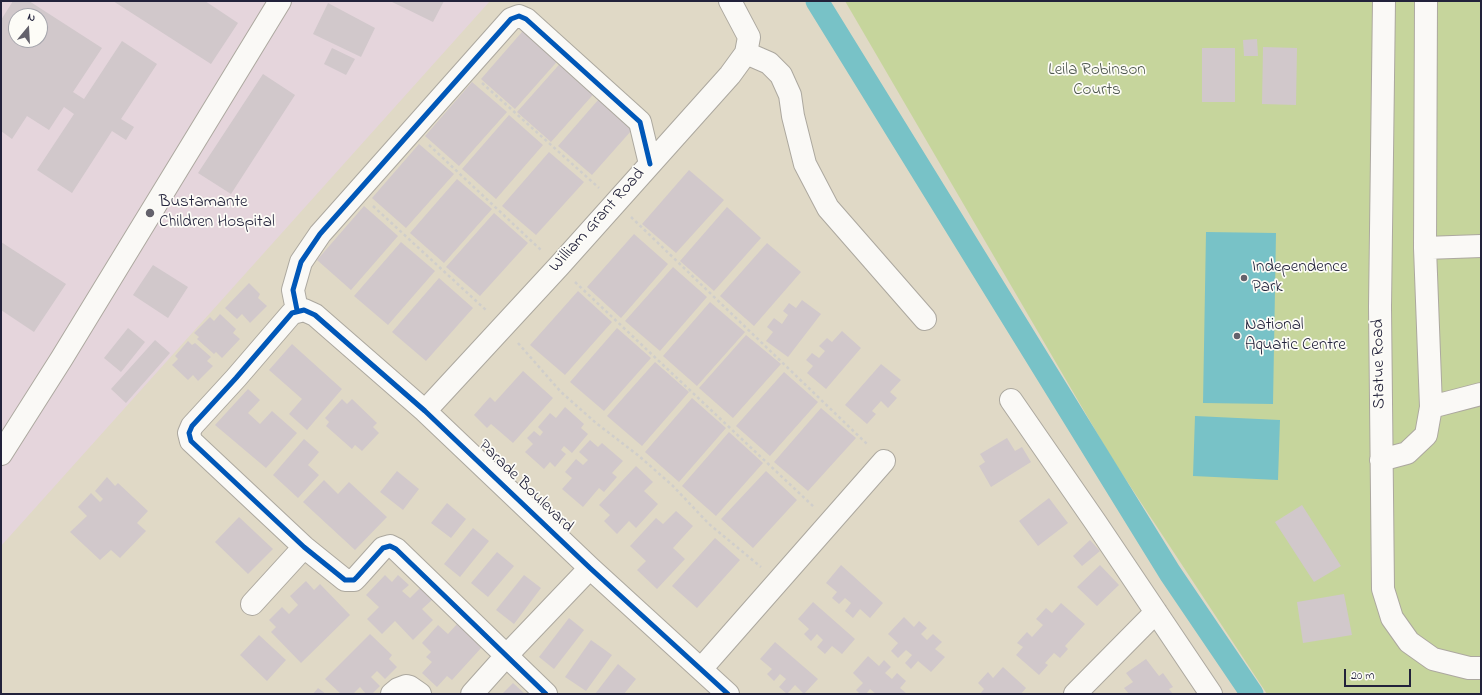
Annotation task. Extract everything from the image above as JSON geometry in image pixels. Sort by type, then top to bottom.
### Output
[{"type":"street","points":[[1,454],[62,358],[280,1]]},
{"type":"street","points":[[730,1],[749,37],[746,54],[770,63],[781,75],[790,95],[793,116],[805,164],[828,208],[925,319]]},
{"type":"street","name":"Statue Road","points":[[1384,1],[1380,307],[1383,589],[1392,618],[1409,642],[1433,659],[1469,668],[1481,668]]},
{"type":"street","points":[[1381,460],[1407,453],[1426,435],[1431,407],[1425,248],[1426,1]]},
{"type":"street","points":[[546,694],[393,547],[390,546],[383,548],[357,577],[349,581],[341,578],[304,547],[193,445],[189,438],[189,433],[192,426],[236,378],[287,317],[297,310],[293,290],[301,262],[320,234],[511,18],[519,16],[526,19],[640,122],[650,164]]},
{"type":"street","name":"William Grant Road","points":[[425,411],[559,266],[730,76],[746,54]]},
{"type":"street","points":[[1425,248],[1481,246]]},
{"type":"street","name":"Parade Boulevard","points":[[297,310],[304,310],[315,315],[425,411],[590,568],[728,694]]},
{"type":"street","points":[[1431,407],[1481,394]]},
{"type":"street","points":[[1011,400],[1211,694]]},
{"type":"street","points":[[702,669],[884,461]]},
{"type":"street","points":[[252,604],[304,547]]},
{"type":"street","points":[[472,694],[590,568]]},
{"type":"street","points":[[1074,694],[1156,612]]},
{"type":"street","points":[[392,694],[398,688],[406,686],[420,694]]},
{"type":"path","points":[[466,69],[615,202],[884,461]]},
{"type":"path","points":[[412,129],[831,523]]},
{"type":"path","points":[[357,192],[503,326],[561,392],[639,456],[673,486],[709,524],[778,582]]},
{"type":"shaded area","name":"Bustamante Children Hospital","points":[[1,1],[490,1],[1,546]]},
{"type":"green space","name":"Independence Park","points":[[845,1],[1481,1],[1481,694],[1267,694],[1111,457]]},
{"type":"water","points":[[1206,232],[1276,233],[1273,404],[1203,403]]},
{"type":"water","points":[[1195,416],[1280,420],[1278,480],[1193,476]]},
{"type":"building","points":[[13,1],[29,1],[40,8],[9,8]]},
{"type":"building","points":[[113,1],[205,1],[238,23],[211,64]]},
{"type":"building","points":[[390,1],[444,1],[433,22]]},
{"type":"building","points":[[328,3],[375,28],[361,57],[313,34]]},
{"type":"building","points":[[8,9],[8,48],[48,48],[48,13],[102,48],[73,92],[84,99],[122,41],[157,64],[121,119],[134,127],[126,140],[112,131],[72,193],[37,170],[74,114],[64,107],[49,130],[27,116],[12,139],[1,131],[1,20]]},
{"type":"building","points":[[528,25],[562,56],[515,109],[481,79]]},
{"type":"building","points":[[1257,39],[1258,56],[1244,56],[1243,40]]},
{"type":"building","points":[[1263,47],[1297,48],[1296,105],[1262,104]]},
{"type":"building","points":[[332,48],[355,59],[346,75],[324,64]]},
{"type":"building","points":[[1202,48],[1235,48],[1235,102],[1202,102]]},
{"type":"building","points":[[565,58],[599,88],[551,142],[517,112]]},
{"type":"building","points":[[263,74],[295,95],[231,194],[198,173]]},
{"type":"building","points":[[472,82],[507,112],[459,166],[425,136]]},
{"type":"building","points":[[605,92],[639,122],[592,175],[558,146]]},
{"type":"building","points":[[509,115],[543,145],[496,199],[462,169]]},
{"type":"building","points":[[419,144],[454,174],[406,228],[372,198]]},
{"type":"building","points":[[549,152],[584,182],[536,235],[502,206]]},
{"type":"building","points":[[689,170],[724,200],[676,253],[642,224]]},
{"type":"building","points":[[457,179],[492,209],[444,263],[410,233]]},
{"type":"building","points":[[364,206],[398,236],[351,290],[317,260]]},
{"type":"building","points":[[727,207],[761,238],[714,291],[680,261]]},
{"type":"building","points":[[494,213],[528,243],[480,296],[446,267]]},
{"type":"building","points":[[634,234],[668,264],[621,318],[587,287]]},
{"type":"building","points":[[1,242],[66,284],[34,332],[1,310]]},
{"type":"building","points":[[401,242],[435,271],[388,325],[354,296]]},
{"type":"building","points":[[767,243],[801,272],[754,326],[720,296]]},
{"type":"building","points":[[153,265],[188,287],[168,318],[133,295]]},
{"type":"building","points":[[673,267],[707,297],[660,351],[625,321]]},
{"type":"building","points":[[439,278],[473,308],[426,361],[392,332]]},
{"type":"building","points":[[249,283],[260,294],[258,298],[267,306],[250,323],[242,314],[237,319],[225,308]]},
{"type":"building","points":[[578,291],[612,322],[565,375],[530,345]]},
{"type":"building","points":[[802,300],[821,314],[788,357],[766,341],[773,332],[767,327],[774,318],[782,324],[788,315],[783,311],[789,303],[796,308]]},
{"type":"building","points":[[710,302],[745,332],[697,386],[663,356]]},
{"type":"building","points":[[220,314],[236,329],[233,333],[240,339],[222,358],[216,352],[214,354],[197,339],[199,337],[194,333],[210,317],[214,321]]},
{"type":"building","points":[[128,328],[145,342],[121,372],[104,358]]},
{"type":"building","points":[[617,328],[651,358],[604,411],[570,382]]},
{"type":"building","points":[[842,331],[861,348],[826,389],[807,373],[813,366],[806,360],[812,353],[819,358],[825,351],[819,346],[827,338],[832,342]]},
{"type":"building","points":[[746,335],[781,364],[733,418],[699,388]]},
{"type":"building","points":[[155,340],[170,353],[126,403],[111,389]]},
{"type":"building","points":[[188,341],[192,345],[195,343],[211,357],[207,361],[213,366],[198,381],[193,375],[188,380],[172,365],[178,359],[175,356]]},
{"type":"building","points":[[292,344],[342,389],[307,430],[289,414],[302,399],[269,370]]},
{"type":"building","points":[[655,362],[689,392],[642,446],[607,416]]},
{"type":"building","points":[[881,364],[901,380],[890,392],[897,398],[888,408],[881,401],[872,411],[876,414],[867,424],[845,405]]},
{"type":"building","points":[[523,371],[553,398],[513,443],[491,424],[487,428],[474,415],[490,397],[495,402]]},
{"type":"building","points":[[784,372],[818,402],[770,456],[736,426]]},
{"type":"building","points":[[248,389],[260,400],[248,413],[260,424],[272,411],[297,433],[266,468],[215,425]]},
{"type":"building","points":[[692,398],[726,428],[679,482],[645,452]]},
{"type":"building","points":[[342,399],[347,404],[352,399],[377,423],[373,427],[379,433],[362,451],[355,445],[352,449],[326,426],[329,422],[325,418]]},
{"type":"building","points":[[565,407],[584,424],[581,428],[588,434],[572,453],[564,446],[561,450],[566,454],[555,467],[550,462],[544,469],[525,452],[533,444],[527,438],[534,431],[540,436],[543,432],[538,427],[550,413],[556,418]]},
{"type":"building","points":[[821,408],[856,438],[808,491],[774,462]]},
{"type":"building","points":[[729,432],[763,463],[716,516],[682,486]]},
{"type":"building","points":[[1007,438],[1015,451],[1022,447],[1031,462],[991,487],[979,466],[985,462],[980,454]]},
{"type":"building","points":[[304,439],[319,452],[308,465],[319,475],[298,498],[273,475]]},
{"type":"building","points":[[590,440],[598,447],[602,443],[623,461],[612,473],[617,477],[604,492],[599,488],[583,507],[562,489],[572,478],[565,472],[576,459],[583,465],[588,460],[579,452]]},
{"type":"building","points":[[636,466],[653,482],[644,491],[658,504],[636,528],[629,521],[617,534],[604,521],[610,515],[599,505]]},
{"type":"building","points":[[397,471],[419,489],[403,510],[380,492]]},
{"type":"building","points":[[766,471],[797,500],[753,548],[721,519]]},
{"type":"building","points":[[107,477],[115,486],[118,483],[148,511],[137,523],[146,531],[120,558],[111,550],[100,560],[70,532],[87,516],[78,507],[91,493],[100,502],[103,499],[95,491]]},
{"type":"building","points":[[324,480],[338,494],[349,482],[387,517],[355,550],[303,502]]},
{"type":"building","points":[[1049,498],[1068,523],[1038,546],[1019,521]]},
{"type":"building","points":[[447,503],[466,519],[451,538],[431,523]]},
{"type":"building","points":[[1302,505],[1341,566],[1314,582],[1275,522]]},
{"type":"building","points":[[676,511],[693,526],[673,548],[685,559],[657,589],[637,570],[646,561],[630,546],[656,518],[663,524]]},
{"type":"building","points":[[239,517],[273,549],[248,574],[215,542]]},
{"type":"building","points":[[473,528],[489,541],[460,577],[444,564]]},
{"type":"building","points":[[715,538],[740,560],[697,608],[672,586]]},
{"type":"building","points":[[1090,540],[1100,551],[1082,566],[1073,556]]},
{"type":"building","points":[[497,552],[514,566],[488,597],[471,583]]},
{"type":"building","points":[[841,565],[883,603],[870,618],[860,609],[853,618],[845,611],[851,603],[845,598],[839,604],[832,598],[837,592],[826,583]]},
{"type":"building","points":[[1100,565],[1119,585],[1097,606],[1077,587]]},
{"type":"building","points":[[385,575],[392,582],[398,575],[409,585],[402,591],[410,598],[420,588],[432,600],[422,609],[433,620],[413,640],[395,621],[382,634],[367,619],[379,607],[366,595]]},
{"type":"building","points":[[524,575],[541,588],[514,624],[496,610]]},
{"type":"building","points":[[306,581],[314,590],[320,584],[350,615],[301,663],[271,632],[276,627],[269,620],[282,607],[289,614],[298,605],[290,596]]},
{"type":"building","points":[[1344,594],[1352,635],[1303,643],[1297,602]]},
{"type":"building","points":[[813,602],[855,639],[842,654],[832,646],[825,654],[817,647],[823,640],[817,634],[811,641],[804,634],[809,629],[798,619]]},
{"type":"building","points":[[1061,603],[1085,624],[1065,646],[1068,649],[1060,658],[1054,653],[1045,663],[1048,665],[1039,675],[1016,655],[1023,647],[1017,643],[1027,632],[1032,637],[1043,625],[1036,619],[1046,608],[1052,613]]},
{"type":"building","points":[[904,617],[914,627],[919,621],[927,628],[921,634],[927,640],[933,634],[942,642],[935,649],[945,657],[931,672],[918,661],[911,669],[905,663],[912,655],[906,650],[898,658],[891,651],[898,643],[888,634]]},
{"type":"building","points":[[569,618],[584,630],[554,669],[539,657]]},
{"type":"building","points":[[457,624],[482,647],[452,680],[447,676],[437,687],[422,673],[432,662],[426,657],[431,652],[422,643],[438,625],[448,634]]},
{"type":"building","points":[[370,634],[392,655],[389,659],[397,667],[385,679],[377,671],[371,677],[380,686],[372,694],[366,694],[360,687],[353,694],[341,694],[325,679]]},
{"type":"building","points":[[259,635],[286,660],[267,681],[240,655]]},
{"type":"building","points":[[591,640],[612,655],[586,691],[565,677]]},
{"type":"building","points":[[775,642],[818,679],[804,694],[795,685],[787,694],[779,687],[786,679],[780,674],[774,681],[767,674],[772,669],[760,659]]},
{"type":"building","points":[[868,656],[879,666],[884,660],[891,667],[885,673],[892,679],[897,673],[906,681],[900,688],[907,694],[876,694],[870,689],[866,694],[860,694],[856,690],[863,683],[853,673]]},
{"type":"building","points":[[1146,659],[1159,676],[1163,673],[1173,687],[1169,689],[1173,694],[1129,694],[1124,688],[1133,682],[1126,673]]},
{"type":"building","points":[[618,664],[636,679],[624,694],[595,694]]},
{"type":"building","points":[[1003,667],[1026,688],[1021,694],[980,694],[984,689],[978,683],[988,672],[993,678]]},
{"type":"building","points":[[513,683],[525,694],[502,694]]},
{"type":"building","points":[[318,688],[326,694],[313,694]]},
{"type":"waterway","points":[[817,1],[1170,573],[1252,694]]},
{"type":"cycle path","points":[[297,310],[293,290],[301,262],[320,234],[511,19],[519,16],[526,19],[640,122],[650,164]]},
{"type":"cycle path","points":[[546,694],[396,549],[390,546],[383,548],[354,580],[345,580],[304,547],[191,441],[189,433],[192,426],[292,313],[304,310],[315,315],[425,411],[590,568],[728,694]]},
{"type":"place","name":"Bustamante Children Hospital","points":[[150,213]]},
{"type":"place","name":"Independence Park","points":[[1244,278]]},
{"type":"place","name":"National Aquatic Centre","points":[[1237,336]]},
{"type":"park label","name":"Leila Robinson Courts","points":[[1097,81]]}]
